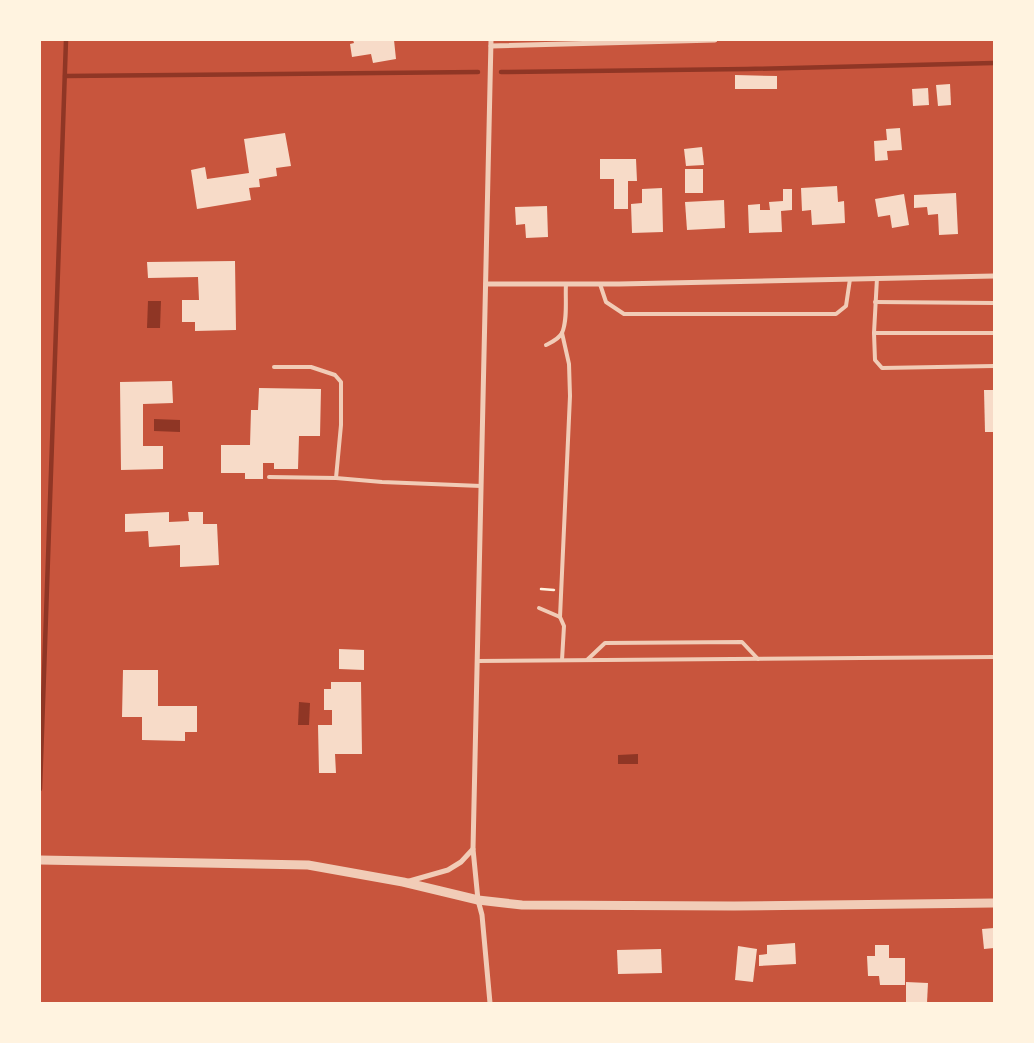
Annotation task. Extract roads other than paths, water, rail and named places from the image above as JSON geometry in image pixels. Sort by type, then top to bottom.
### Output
[{"type":"street","points":[[490,1003],[482,915],[478,900],[473,849],[491,43],[715,40]]},
{"type":"street","points":[[486,284],[600,284],[994,276]]},
{"type":"street","points":[[403,882],[448,870],[461,862],[473,849]]},
{"type":"street","points":[[40,860],[308,865],[403,882],[478,900],[522,905],[734,906],[994,903]]},
{"type":"lane","points":[[877,278],[874,333],[875,360],[882,368],[994,366]]},
{"type":"lane","points":[[600,284],[606,302],[624,314],[836,314],[846,306],[850,279]]},
{"type":"lane","points":[[562,660],[564,626],[560,617],[570,396],[569,364],[562,333],[565,318],[566,284]]},
{"type":"lane","points":[[875,302],[994,303]]},
{"type":"lane","points":[[546,345],[562,333]]},
{"type":"lane","points":[[874,333],[994,333]]},
{"type":"lane","points":[[274,367],[311,366],[335,375],[341,382],[341,424],[336,478]]},
{"type":"lane","points":[[269,477],[336,478],[481,486]]},
{"type":"lane","points":[[539,608],[560,617]]},
{"type":"lane","points":[[588,660],[605,643],[732,642],[742,642],[758,659]]},
{"type":"lane","points":[[477,661],[994,657]]},
{"type":"waterway","points":[[40,789],[66,40]]},
{"type":"waterway","points":[[501,72],[994,63]]},
{"type":"waterway","points":[[65,76],[478,72]]}]
